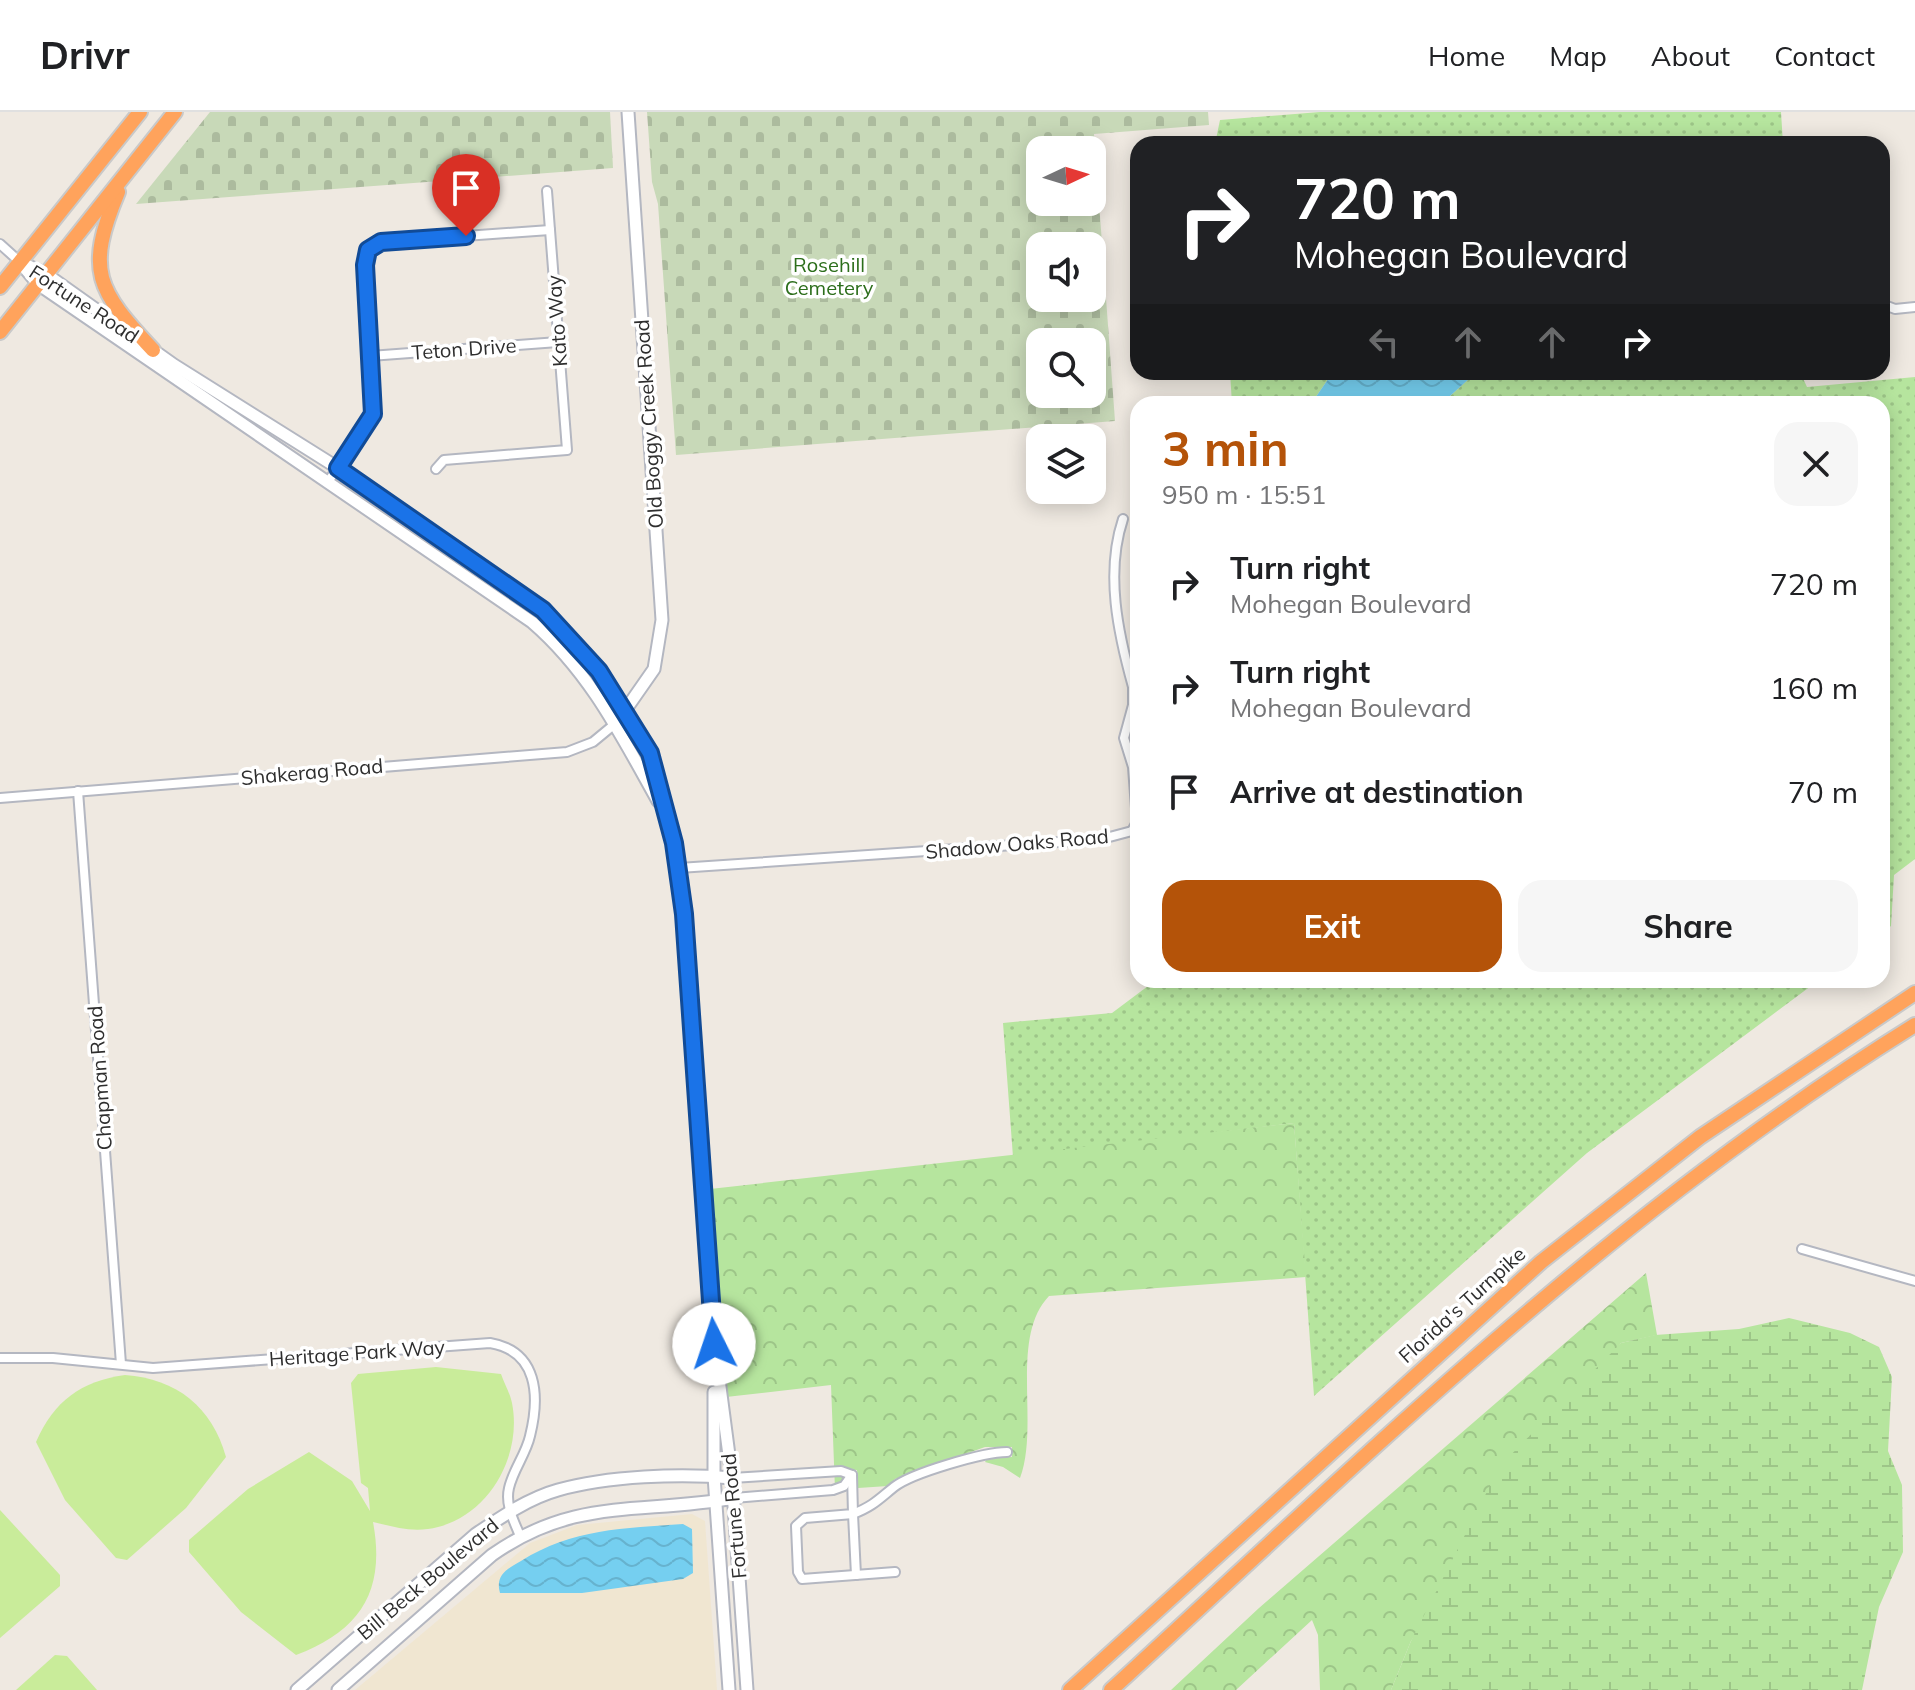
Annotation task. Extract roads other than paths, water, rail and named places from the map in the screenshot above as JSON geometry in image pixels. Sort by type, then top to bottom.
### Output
[{"type":"highway","points":[[0,287],[140,112]]},
{"type":"highway","points":[[0,332],[175,112]]},
{"type":"highway","points":[[125,174],[102,233],[99,252],[102,284],[113,307],[153,350]]},
{"type":"highway","name":"Florida's Turnpike","points":[[1070,1690],[1541,1262],[1700,1137],[1785,1077],[1915,993]]},
{"type":"highway","points":[[1111,1690],[1558,1283],[1716,1160],[1915,1025]]},
{"type":"main road","name":"Old Boggy Creek Road","points":[[616,723],[654,669],[662,620],[628,112]]},
{"type":"main road","name":"Fortune Road","points":[[20,262],[328,482],[532,622],[563,649],[616,723],[666,815]]},
{"type":"main road","name":"Fortune Road","points":[[42,279],[338,468],[543,610],[575,642],[626,709],[650,753],[679,868],[714,1344],[734,1498],[747,1690]]},
{"type":"main road","name":"Fortune Road","points":[[714,1344],[714,1476],[729,1690]]},
{"type":"main road","name":"Bill Beck Boulevard","points":[[297,1690],[476,1534],[510,1512],[557,1490],[601,1483],[714,1476],[732,1478]]},
{"type":"main road","name":"Bill Beck Boulevard","points":[[338,1690],[492,1555],[520,1536],[560,1518],[604,1510],[734,1498]]},
{"type":"street","name":"Kato Way","points":[[436,469],[444,460],[567,450],[547,191]]},
{"type":"street","points":[[328,482],[373,414],[365,265],[368,250],[381,242],[550,230]]},
{"type":"street","points":[[0,244],[3,252],[20,262]]},
{"type":"street","points":[[1890,307],[1915,307]]},
{"type":"street","name":"Teton Drive","points":[[370,356],[558,342]]},
{"type":"street","name":"Shadow Oaks Road","points":[[1123,519],[1115,545],[1113,575],[1130,670]]},
{"type":"street","name":"Shadow Oaks Road","points":[[1130,716],[1124,738],[1130,757]]},
{"type":"street","name":"Shakerag Road","points":[[0,798],[567,752],[593,742],[616,723]]},
{"type":"street","name":"Chapman Road","points":[[78,791],[121,1364]]},
{"type":"street","name":"Shadow Oaks Road","points":[[679,868],[1102,839],[1130,832]]},
{"type":"street","points":[[1802,1249],[1915,1281]]},
{"type":"street","name":"Heritage Park Way","points":[[0,1358],[153,1368],[490,1343],[508,1346],[523,1359],[533,1378],[530,1438],[508,1489],[510,1512],[520,1536]]},
{"type":"street","points":[[895,1572],[802,1579],[798,1572],[796,1526],[800,1520],[853,1514],[878,1504],[896,1486],[987,1452],[1007,1452]]},
{"type":"street","name":"Bill Beck Boulevard","points":[[732,1478],[841,1471],[852,1475],[844,1486],[833,1490],[734,1498]]},
{"type":"street","points":[[852,1475],[856,1575]]},
{"type":"street","points":[[725,1623],[743,1622]]},
{"type":"water","points":[[1328,380],[1468,380],[1450,396],[1316,396]]},
{"type":"water","points":[[683,1524],[692,1529],[693,1573],[683,1579],[582,1593],[500,1593],[499,1582],[507,1570],[559,1542],[599,1532]]},
{"type":"park label","name":"Rosehill Cemetery","points":[[829,276]]}]
